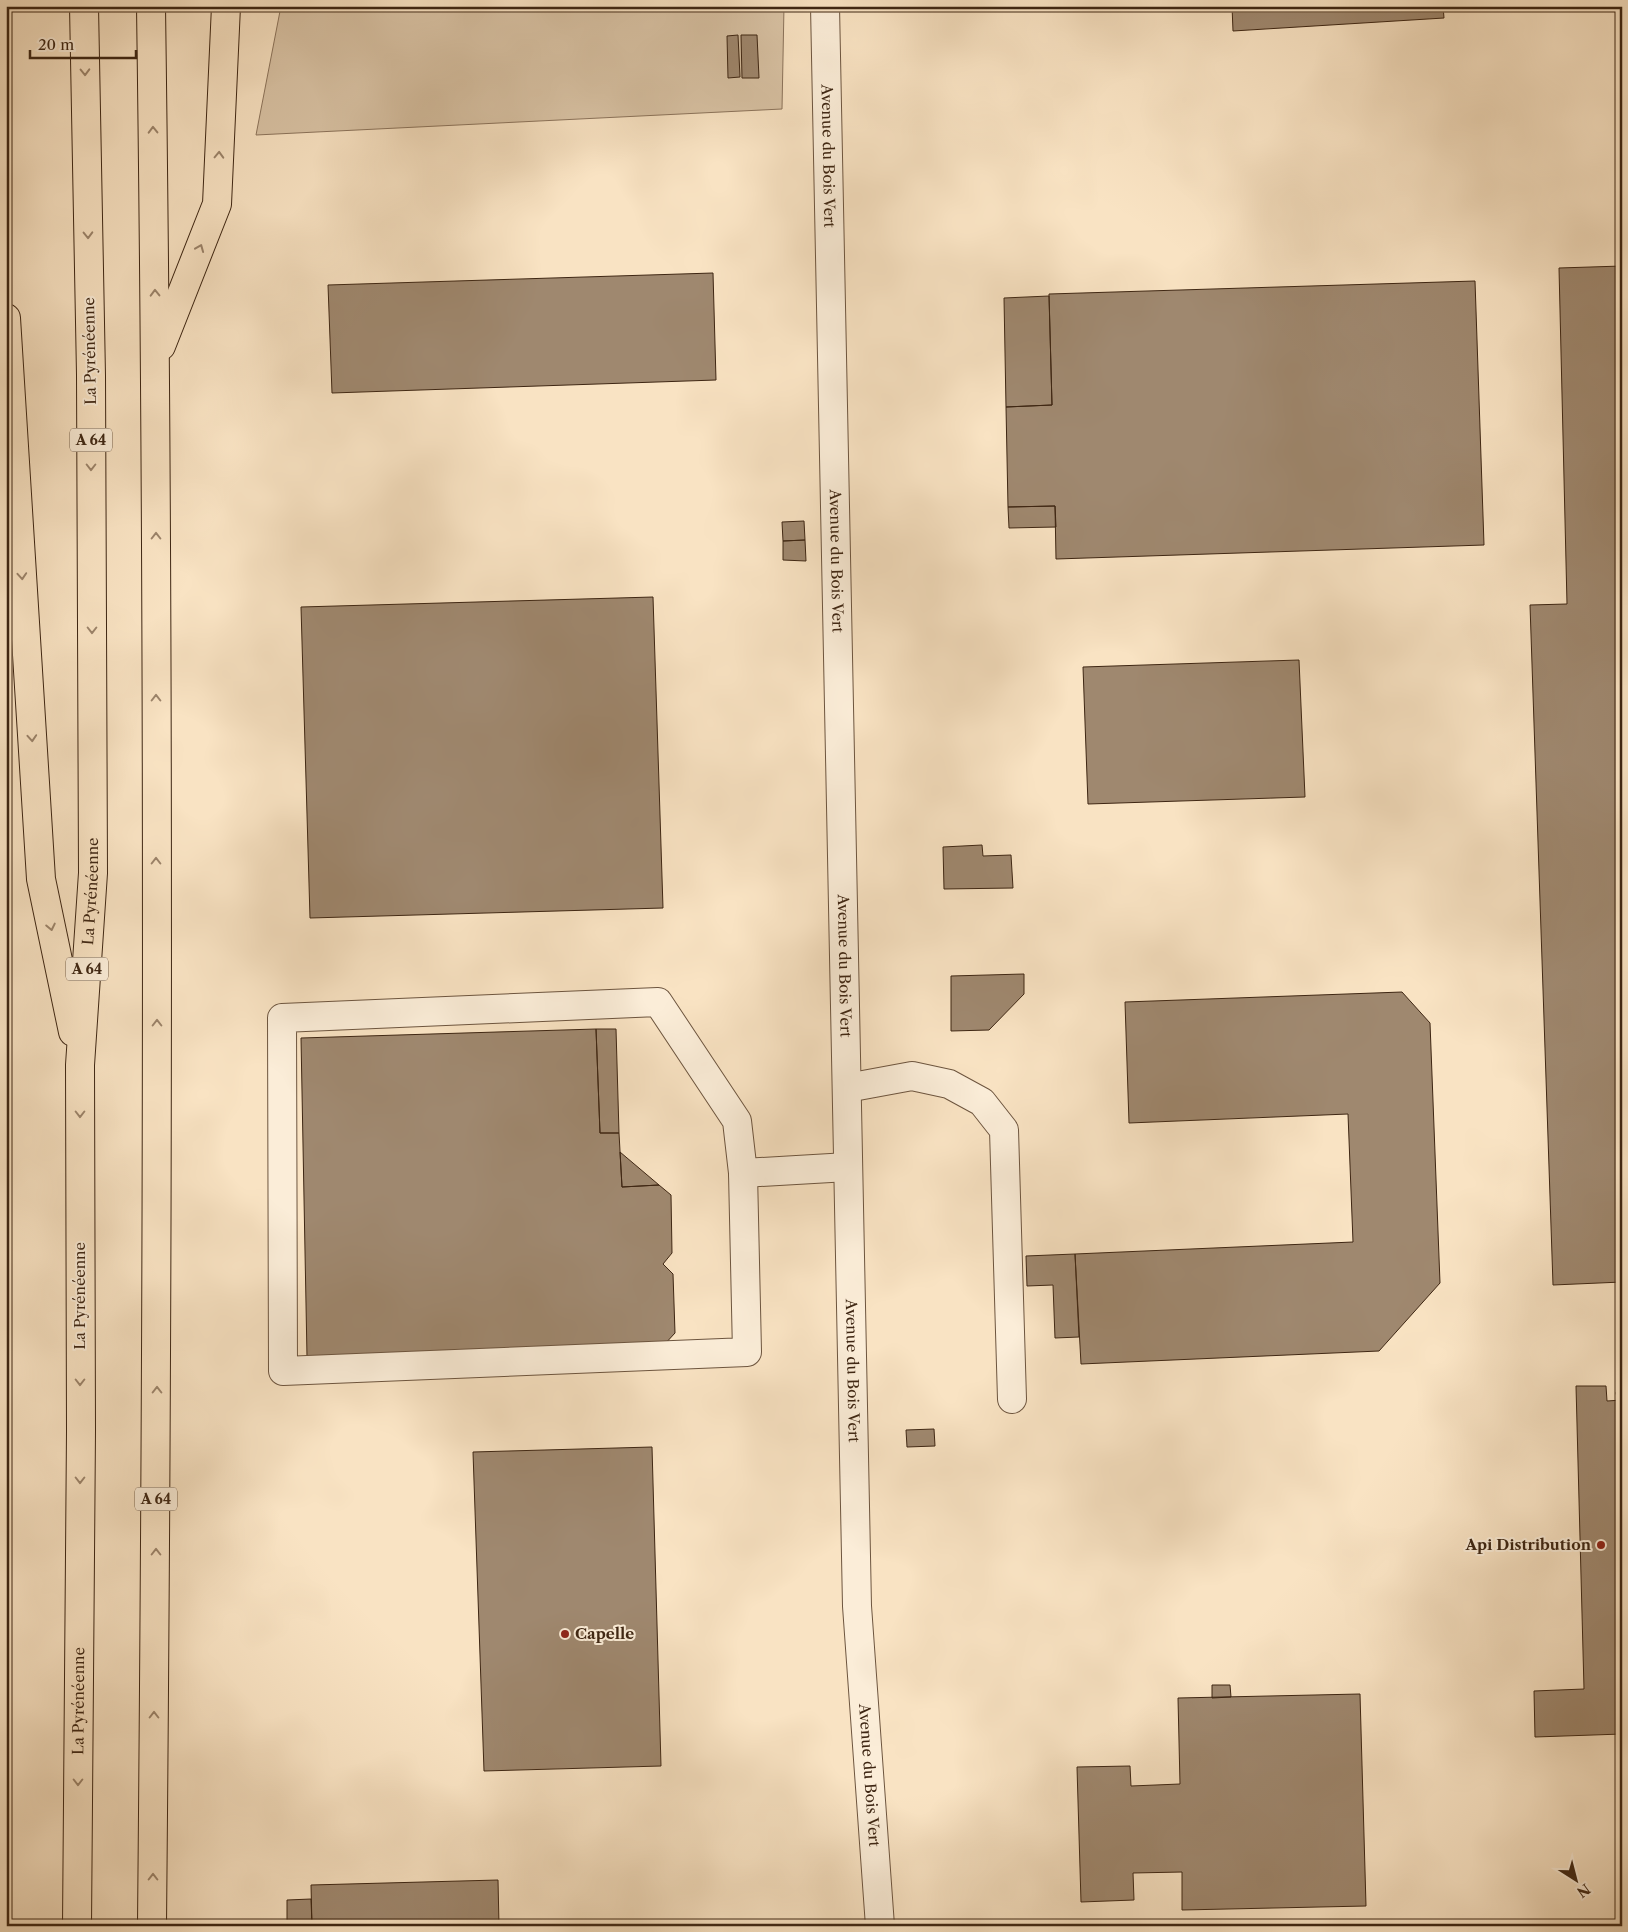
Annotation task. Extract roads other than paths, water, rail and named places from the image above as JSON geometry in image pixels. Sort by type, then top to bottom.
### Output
[{"type":"highway","name":"La Pyrénéenne","points":[[78,1926],[80,1065],[93,873],[91,376],[84,6]]},
{"type":"highway","name":"A 64","points":[[151,6],[156,359],[157,1425],[152,1926]]},
{"type":"highway","points":[[156,359],[217,204],[226,6]]},
{"type":"highway","points":[[6,318],[41,879],[80,1065]]},
{"type":"street","name":"Avenue du Bois Vert","points":[[826,6],[857,1606],[880,1926]]},
{"type":"street","points":[[658,1002],[737,1121],[743,1173],[746,1352],[283,1371],[282,1018],[658,1002]]},
{"type":"street","points":[[847,1088],[912,1076],[949,1084],[982,1102],[1004,1130],[1012,1399]]},
{"type":"street","points":[[743,1173],[848,1167]]},
{"type":"place","name":"Api Distribution","points":[[1601,1545]]},
{"type":"place","name":"Capelle","points":[[565,1634]]}]
